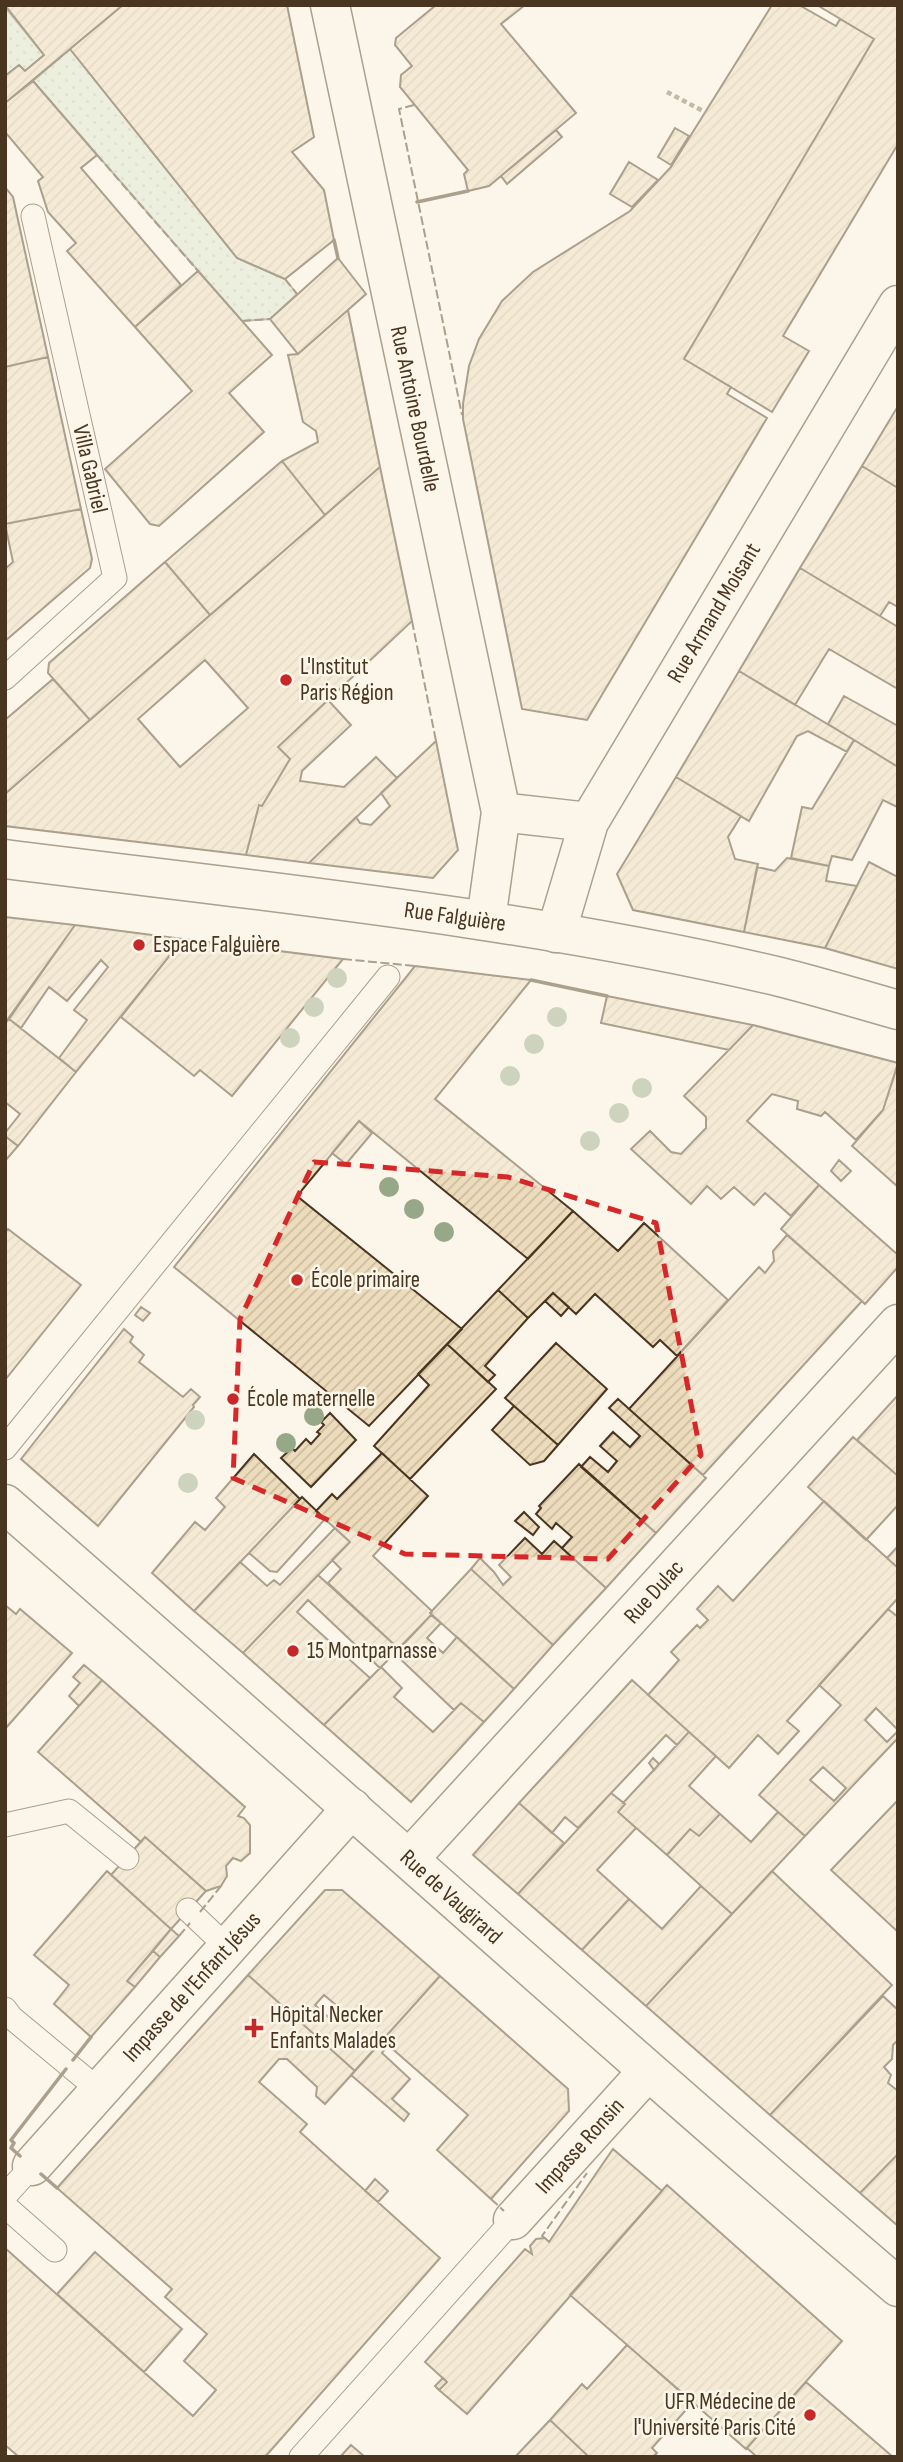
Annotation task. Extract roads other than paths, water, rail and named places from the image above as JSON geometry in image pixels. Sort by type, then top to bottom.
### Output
[{"type":"street","name":"Rue Antoine Bourdelle","points":[[330,5],[500,812],[494,875],[486,920]]},
{"type":"street","name":"Rue Armand Moisant","points":[[556,933],[589,822],[898,304]]},
{"type":"street","points":[[500,812],[589,822]]},
{"type":"street","name":"Rue Falguière","points":[[5,859],[486,920],[782,978],[898,1010]]},
{"type":"street","name":"Rue Dulac","points":[[409,1859],[898,1324]]},
{"type":"street","name":"Rue de Vaugirard","points":[[5,1504],[352,1808],[647,2072],[898,2287]]},
{"type":"street","name":"Impasse de l'Enfant Jésus","points":[[32,2166],[352,1808]]},
{"type":"street","name":"Impasse Ronsin","points":[[513,2220],[647,2072]]},
{"type":"lane","name":"Villa Gabriel","points":[[5,678],[115,578],[33,216]]},
{"type":"lane","points":[[5,1448],[388,977]]},
{"type":"lane","points":[[5,1825],[69,1811],[127,1858]]},
{"type":"lane","points":[[188,1910],[227,1947]]},
{"type":"lane","points":[[5,2008],[11,2017],[100,2091]]},
{"type":"lane","points":[[5,2196],[32,2166]]},
{"type":"lane","points":[[5,2206],[55,2250]]},
{"type":"lane","points":[[302,2457],[513,2220]]},
{"type":"place","name":"L'Institut Paris Région","points":[[286,680]]},
{"type":"place","name":"Espace Falguière","points":[[139,945]]},
{"type":"place","name":"École primaire","points":[[297,1280]]},
{"type":"place","name":"École maternelle","points":[[233,1399]]},
{"type":"place","name":"15 Montparnasse","points":[[293,1651]]},
{"type":"place","name":"Hôpital Necker Enfants Malades","points":[[254,2028]]},
{"type":"place","name":"UFR Médecine de l'Université Paris Cité","points":[[810,2415]]}]
